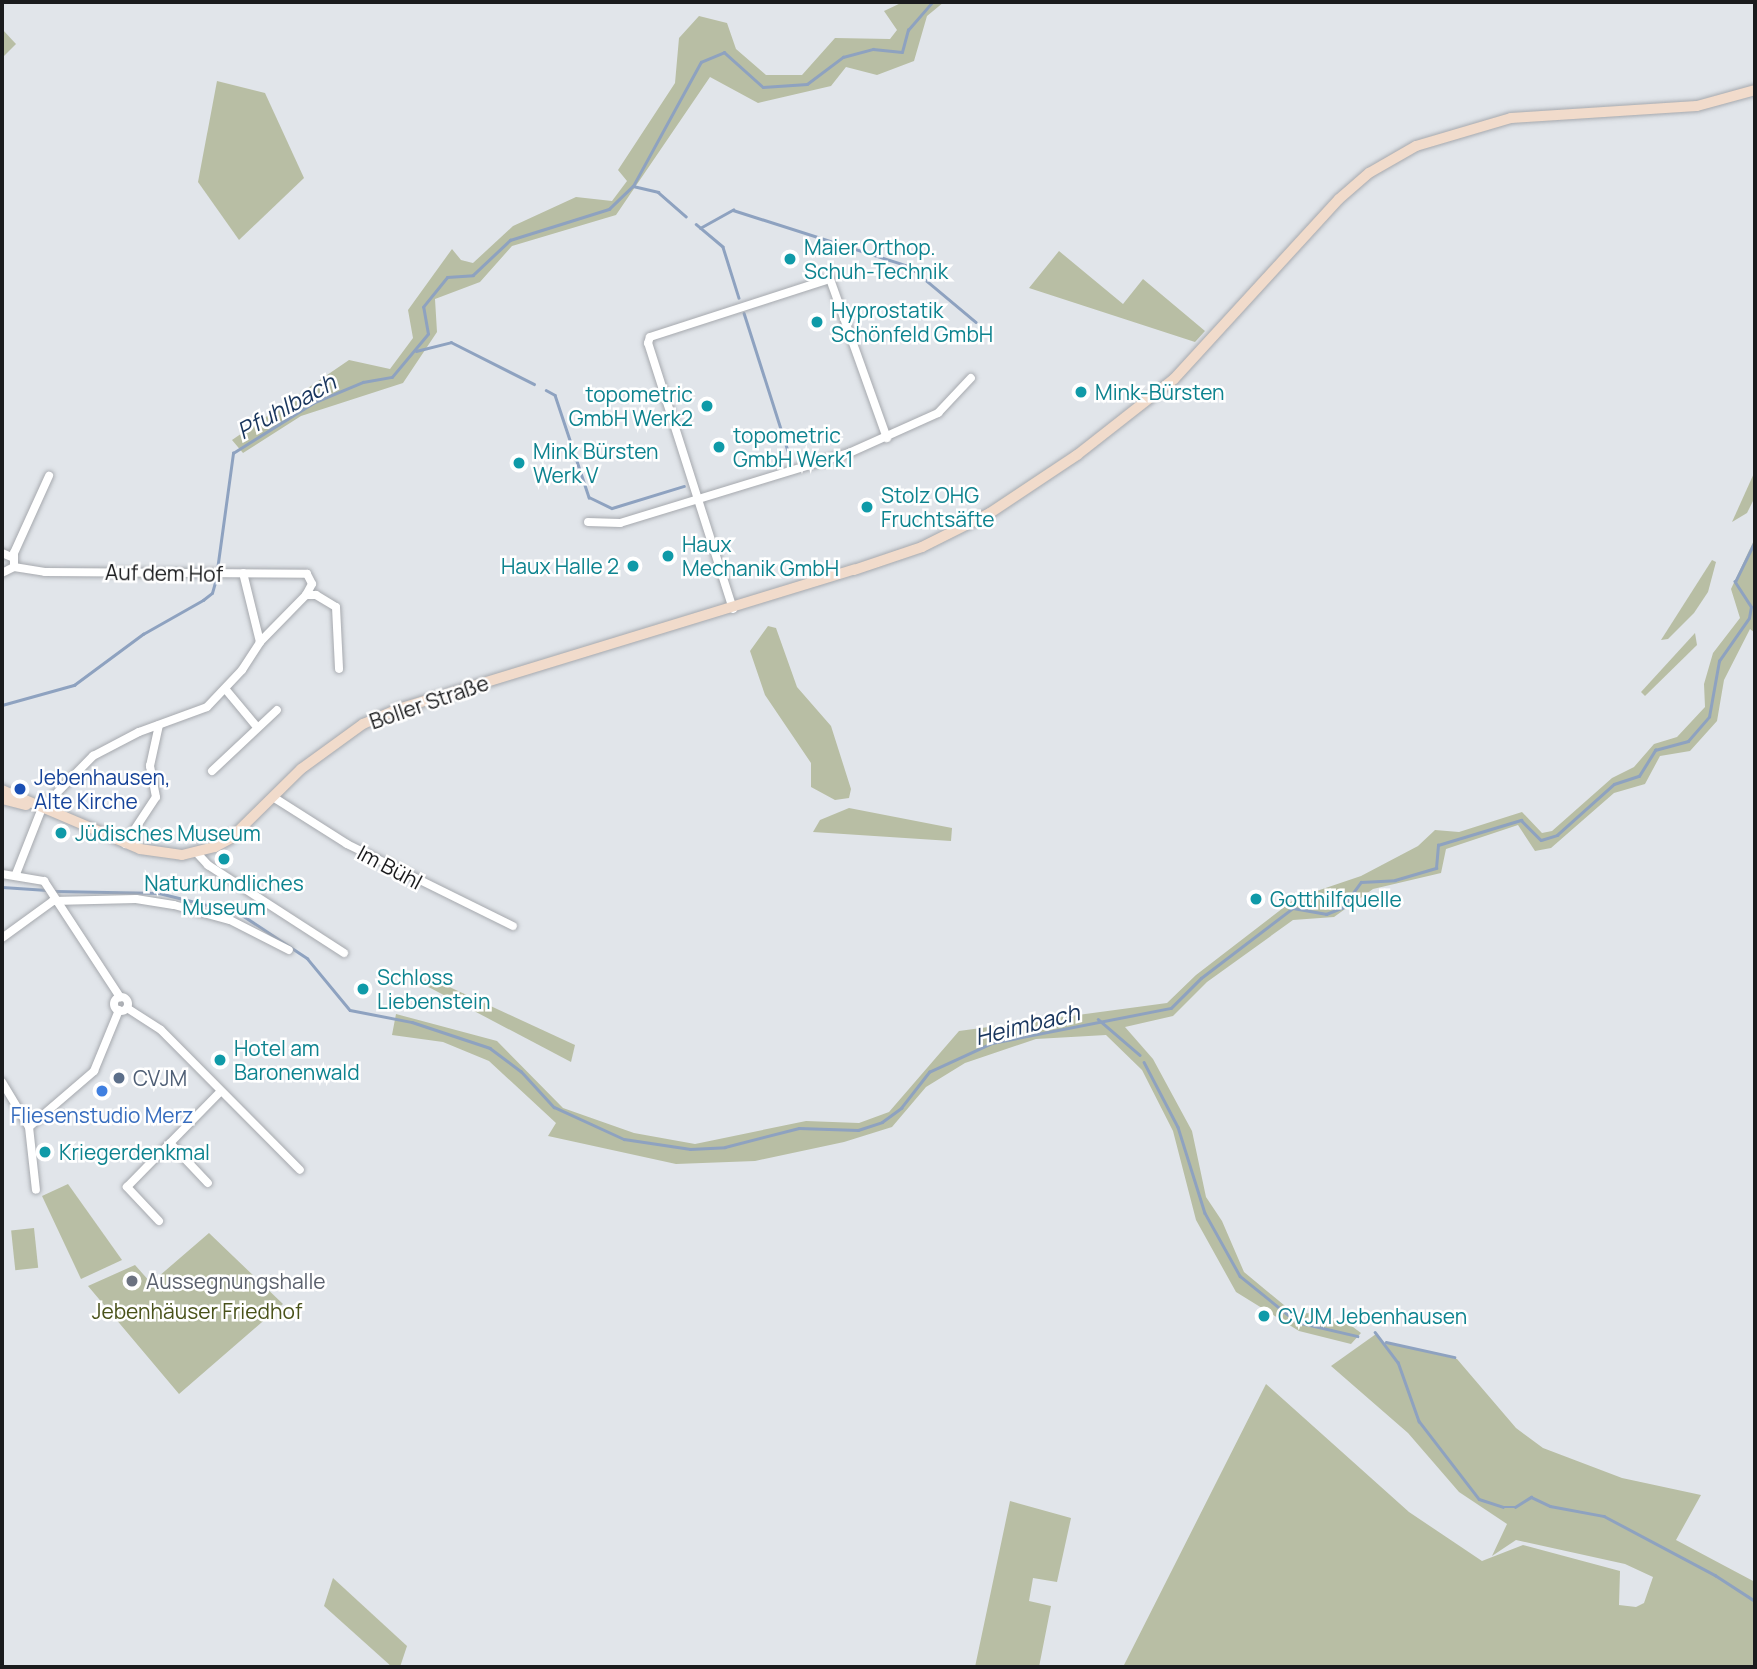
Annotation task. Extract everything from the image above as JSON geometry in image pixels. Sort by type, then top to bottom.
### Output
[{"type":"main road","name":"Boller Straße","points":[[2,790],[125,844],[164,854],[196,852],[231,838],[332,745],[363,724],[398,709],[733,609],[922,547],[1031,488],[1174,380],[1324,213],[1369,173],[1416,146],[1511,118],[1697,106],[1755,90]]},
{"type":"main road","name":"Boller Straße","points":[[2,799],[43,808]]},
{"type":"street","points":[[733,609],[648,343],[655,333],[830,279],[887,438]]},
{"type":"street","points":[[588,522],[620,523],[887,438],[938,413],[971,379]]},
{"type":"street","points":[[2,573],[14,562],[49,476]]},
{"type":"street","name":"Auf dem Hof","points":[[2,553],[14,562],[44,572],[218,574],[284,570],[311,578],[306,594]]},
{"type":"street","points":[[243,573],[260,642]]},
{"type":"street","points":[[16,874],[43,808],[93,756],[159,725],[207,707],[227,691],[260,642],[306,594],[316,595],[336,607],[339,669]]},
{"type":"street","points":[[227,691],[257,727]]},
{"type":"street","points":[[212,771],[277,710]]},
{"type":"street","points":[[125,844],[156,797],[150,766],[159,725]]},
{"type":"street","name":"Im Bühl","points":[[273,797],[347,844],[513,926]]},
{"type":"street","points":[[196,852],[208,865],[344,953]]},
{"type":"street","points":[[2,874],[40,879],[52,899],[82,934],[120,998],[127,1001],[94,1071],[29,1127]]},
{"type":"street","points":[[2,939],[52,899],[136,899],[174,905],[230,920],[289,950]]},
{"type":"street","points":[[123,1009],[161,1030],[300,1170]]},
{"type":"street","points":[[2,1082],[29,1127],[36,1190]]},
{"type":"street","points":[[159,1221],[127,1187],[221,1091]]},
{"type":"street","points":[[170,1143],[208,1182]]},
{"type":"green space","points":[[903,2],[944,2],[927,16],[914,61],[877,75],[846,67],[831,86],[758,103],[710,77],[616,215],[512,246],[480,282],[435,299],[437,332],[403,383],[301,416],[243,453],[232,440],[349,360],[390,369],[413,338],[408,310],[452,249],[461,260],[473,263],[513,226],[576,197],[612,201],[627,181],[618,170],[675,83],[679,38],[699,16],[727,23],[736,49],[766,75],[802,75],[835,38],[890,39],[897,30],[884,11]]},
{"type":"green space","points":[[2,29],[16,44],[2,58]]},
{"type":"green space","points":[[217,81],[265,93],[304,178],[239,240],[198,182]]},
{"type":"green space","points":[[1059,251],[1123,304],[1143,279],[1205,331],[1195,342],[1029,288]]},
{"type":"green space","points":[[1755,471],[1755,497],[1747,513],[1732,522]]},
{"type":"green space","points":[[1755,538],[1755,633],[1750,629],[1724,680],[1717,721],[1690,751],[1660,756],[1645,784],[1614,793],[1551,848],[1535,851],[1518,825],[1446,849],[1441,873],[1373,889],[1334,917],[1293,920],[1207,982],[1173,1016],[1125,1027],[1153,1059],[1192,1131],[1206,1197],[1222,1221],[1244,1272],[1296,1315],[1315,1312],[1349,1324],[1361,1333],[1351,1344],[1299,1331],[1236,1292],[1196,1220],[1173,1131],[1142,1070],[1106,1035],[1036,1039],[965,1063],[926,1087],[892,1127],[844,1142],[755,1161],[676,1164],[548,1136],[556,1123],[489,1061],[443,1042],[392,1035],[396,1014],[497,1041],[563,1108],[634,1133],[695,1144],[806,1121],[859,1123],[889,1112],[959,1031],[1167,1003],[1196,975],[1296,898],[1361,876],[1418,846],[1435,830],[1459,832],[1522,812],[1542,833],[1552,831],[1612,778],[1634,767],[1654,744],[1677,737],[1705,707],[1704,684],[1713,653],[1740,618],[1731,589]]},
{"type":"green space","points":[[1712,560],[1716,562],[1708,592],[1694,613],[1668,639],[1661,640]]},
{"type":"green space","points":[[768,626],[776,628],[797,687],[831,726],[851,789],[849,798],[835,800],[811,787],[811,763],[765,695],[750,651]]},
{"type":"green space","points":[[1695,633],[1697,645],[1645,696],[1641,692]]},
{"type":"green space","points":[[849,808],[952,828],[951,841],[813,832],[820,820]]},
{"type":"green space","points":[[430,978],[575,1045],[571,1062],[419,982]]},
{"type":"green space","name":"Jebenhäuser Friedhof","points":[[68,1184],[122,1260],[81,1279],[42,1196]]},
{"type":"green space","points":[[34,1228],[38,1268],[15,1270],[11,1230]]},
{"type":"green space","name":"Jebenhäuser Friedhof","points":[[209,1233],[283,1304],[179,1394],[88,1286],[135,1265],[151,1283]]},
{"type":"green space","points":[[1376,1334],[1382,1342],[1457,1359],[1516,1428],[1543,1448],[1622,1478],[1701,1495],[1676,1540],[1755,1582],[1755,1667],[1123,1667],[1266,1384],[1409,1512],[1482,1561],[1523,1545],[1620,1571],[1619,1605],[1636,1607],[1644,1603],[1653,1577],[1625,1564],[1516,1540],[1492,1556],[1507,1524],[1459,1492],[1408,1433],[1331,1366]]},
{"type":"green space","points":[[1010,1501],[1071,1518],[1057,1582],[1033,1578],[1029,1601],[1051,1606],[1039,1667],[975,1667]]},
{"type":"green space","points":[[333,1578],[407,1646],[400,1667],[392,1667],[324,1606]]},
{"type":"waterway","name":"Pfuhlbach","points":[[217,570],[233,453],[313,403],[363,382],[392,377],[428,334],[423,307],[447,277],[473,275],[510,240],[609,209],[633,186],[701,62],[724,52],[763,87],[807,84],[843,57],[873,49],[902,52],[908,30],[932,2]]},
{"type":"waterway","points":[[633,186],[658,192],[686,216]]},
{"type":"waterway","points":[[700,228],[733,210],[909,266],[976,322]]},
{"type":"waterway","points":[[696,224],[723,247],[739,298]]},
{"type":"waterway","points":[[744,313],[788,451]]},
{"type":"waterway","points":[[416,351],[451,342],[534,384]]},
{"type":"waterway","points":[[546,390],[555,395],[589,497],[612,508],[684,486]]},
{"type":"waterway","name":"Heimbach","points":[[54,891],[159,893],[239,913],[307,958],[350,1010],[412,1022],[490,1048],[521,1071],[554,1107],[624,1139],[690,1149],[725,1147],[799,1128],[858,1130],[882,1122],[901,1108],[929,1072],[992,1043],[1171,1008],[1201,978],[1293,908],[1326,914],[1342,908],[1361,882],[1395,880],[1436,868],[1438,845],[1521,820],[1541,840],[1557,835],[1614,784],[1639,776],[1655,750],[1688,741],[1709,717],[1719,661],[1749,618],[1751,607],[1735,582],[1755,541]]},
{"type":"waterway","name":"Pfuhlbach","points":[[2,705],[74,685],[143,634],[203,600],[212,593],[217,576]]},
{"type":"waterway","name":"Heimbach","points":[[2,887],[47,890]]},
{"type":"waterway","points":[[1098,1019],[1140,1055]]},
{"type":"waterway","points":[[1144,1062],[1178,1127],[1205,1213],[1240,1276],[1297,1322],[1357,1336]]},
{"type":"waterway","points":[[1375,1332],[1398,1362],[1419,1421],[1479,1499],[1503,1507],[1515,1507],[1531,1497],[1550,1506],[1604,1516],[1715,1575],[1755,1601]]},
{"type":"waterway","points":[[1386,1342],[1454,1357]]},
{"type":"place","name":"Maier Orthop. Schuh-Technik","points":[[790,259]]},
{"type":"place","name":"Hyprostatik Schönfeld GmbH","points":[[817,322]]},
{"type":"place","name":"Mink-Bürsten","points":[[1081,392]]},
{"type":"place","name":"topometric GmbH Werk2","points":[[707,406]]},
{"type":"place","name":"topometric GmbH Werk1","points":[[719,447]]},
{"type":"place","name":"Mink Bürsten Werk V","points":[[519,463]]},
{"type":"place","name":"Stolz OHG Fruchtsäfte","points":[[867,507]]},
{"type":"place","name":"Haux Mechanik GmbH","points":[[668,556]]},
{"type":"place","name":"Haux Halle 2","points":[[633,566]]},
{"type":"place","name":"Jebenhausen, Alte Kirche","points":[[20,789]]},
{"type":"place","name":"Jüdisches Museum","points":[[61,833]]},
{"type":"place","name":"Naturkundliches Museum","points":[[224,859]]},
{"type":"place","name":"Gotthilfquelle","points":[[1256,899]]},
{"type":"place","name":"Schloss Liebenstein","points":[[363,989]]},
{"type":"place","name":"Hotel am Baronenwald","points":[[220,1060]]},
{"type":"place","name":"CVJM","points":[[119,1078]]},
{"type":"place","name":"Fliesenstudio Merz","points":[[102,1091]]},
{"type":"place","name":"Kriegerdenkmal","points":[[45,1152]]},
{"type":"place","name":"Aussegnungshalle","points":[[132,1281]]},
{"type":"place","name":"CVJM Jebenhausen","points":[[1264,1316]]}]
